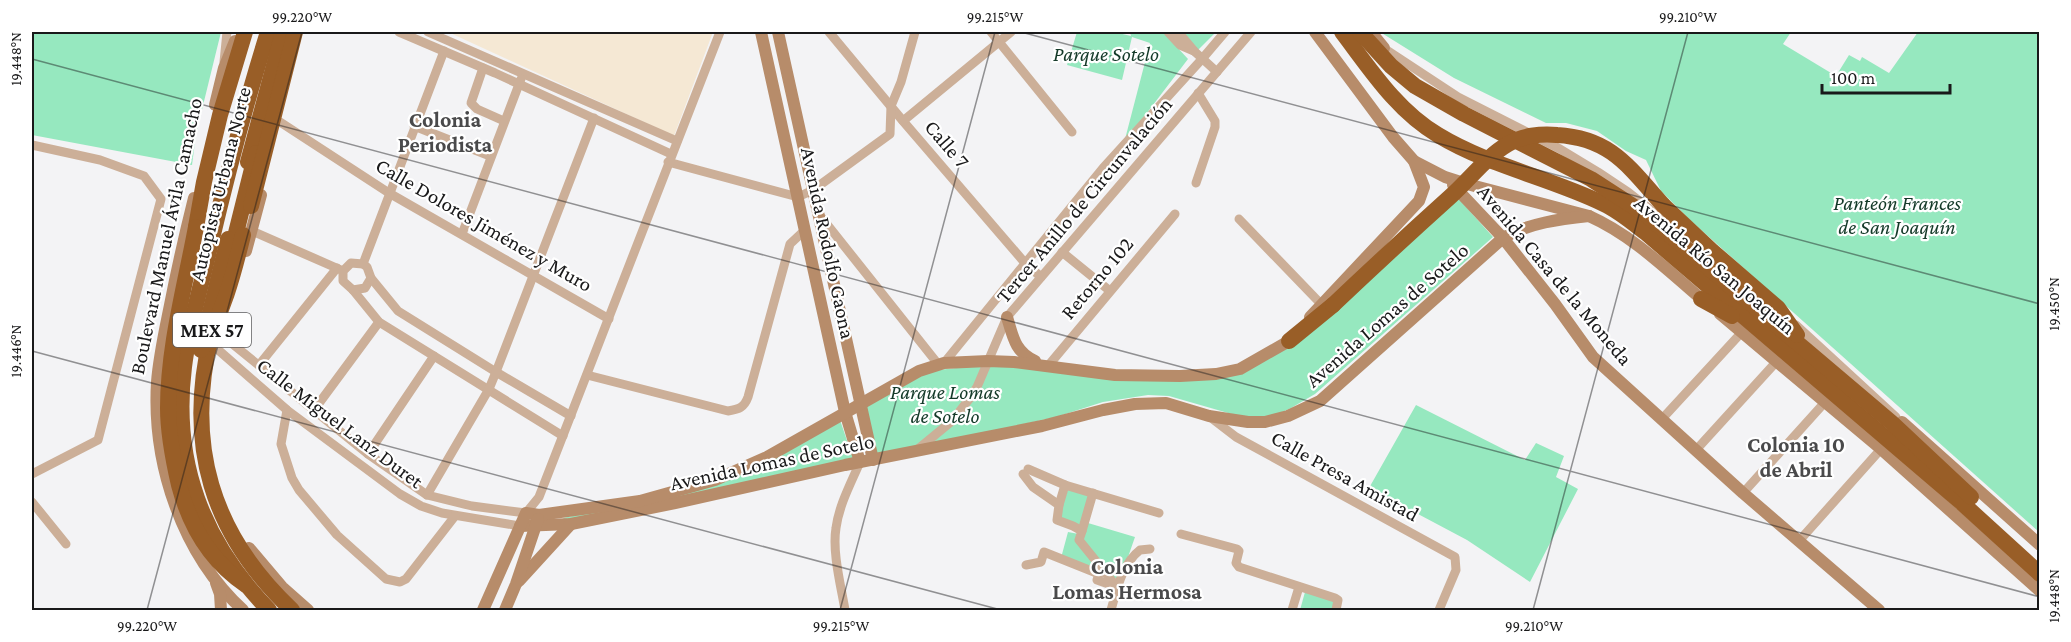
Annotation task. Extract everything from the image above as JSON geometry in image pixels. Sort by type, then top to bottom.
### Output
[{"type":"highway","points":[[245,32],[198,220],[171,364],[168,409],[171,445],[182,495],[196,531],[215,560],[246,585]]},
{"type":"highway","points":[[224,109],[250,32]]},
{"type":"highway","name":"Boulevard Manuel Ávila Camacho","points":[[261,32],[224,159],[187,309],[177,374],[176,405],[179,450],[193,507],[210,542],[232,578],[262,610]]},
{"type":"highway","name":"Autopista Urbana Norte","points":[[268,32],[222,198],[195,310],[184,366],[182,403],[185,447],[191,480],[201,510],[225,558],[269,610]]},
{"type":"highway","name":"Autopista Urbana Norte","points":[[283,32],[237,202],[209,349],[195,385],[194,428],[207,493],[223,534],[244,568],[283,610]]},
{"type":"highway","points":[[209,349],[212,332],[230,289],[292,32]]},
{"type":"highway","name":"MEX 57","points":[[292,32],[246,189],[204,373],[201,428],[203,447],[216,500],[232,538],[263,582],[292,610]]},
{"type":"highway","name":"Avenida Río San Joaquín","points":[[1342,32],[1387,90],[1421,123],[1438,135],[1464,148],[1606,205],[1624,216],[1764,335],[2040,559]]},
{"type":"highway","name":"Avenida Río San Joaquín","points":[[1360,32],[1391,66],[1416,86],[1464,114],[1617,194],[1645,214],[1868,402],[1966,499],[2039,588]]},
{"type":"highway","points":[[246,189],[281,114]]},
{"type":"highway","points":[[1289,341],[1327,304],[1455,193],[1494,153],[1510,142],[1531,136],[1562,135],[1592,140],[1625,163],[1663,205],[1782,313],[1805,349]]},
{"type":"highway","points":[[1701,299],[1764,335]]},
{"type":"main road","name":"Boulevard Manuel Ávila Camacho","points":[[239,32],[225,68],[180,256],[159,363],[157,429],[174,502],[197,553],[215,579],[243,610]]},
{"type":"main road","points":[[302,32],[252,231],[219,333],[209,349],[210,378],[207,421],[216,475],[231,516],[250,550],[282,587],[308,610]]},
{"type":"main road","name":"Avenida Rodolfo Gaona","points":[[761,32],[845,412],[860,462]]},
{"type":"main road","name":"Avenida Rodolfo Gaona","points":[[778,32],[873,460]]},
{"type":"main road","points":[[1315,32],[1393,137],[1414,161],[1424,187],[1419,201],[1327,304]]},
{"type":"main road","points":[[1371,32],[1416,86]]},
{"type":"main road","points":[[1414,161],[1445,177]]},
{"type":"main road","name":"Avenida Río San Joaquín","points":[[1445,177],[1589,216],[1620,231],[1826,401],[2039,588]]},
{"type":"main road","name":"Avenida Casa de la Moneda","points":[[1445,177],[1503,238],[1593,357],[1743,493],[1879,610]]},
{"type":"main road","name":"Avenida Lomas de Sotelo","points":[[534,518],[571,524],[860,462],[1042,426],[1103,410],[1136,405],[1166,403],[1209,416],[1248,422],[1265,422],[1288,416],[1320,401],[1503,238],[1529,226],[1589,216]]},
{"type":"main road","points":[[1007,318],[1022,354],[1046,365]]},
{"type":"main road","name":"Avenida Lomas de Sotelo","points":[[520,526],[534,518],[640,501],[715,480],[767,457],[919,371],[941,363],[988,361],[1046,365],[1114,375],[1216,374],[1240,369],[1289,341]]},
{"type":"main road","name":"Avenida Río San Joaquín","points":[[1868,402],[1896,417],[2040,545]]},
{"type":"main road","points":[[505,610],[516,584],[534,518]]},
{"type":"main road","points":[[516,584],[571,524]]},
{"type":"main road","points":[[483,610],[520,526]]},
{"type":"main road","points":[[215,579],[220,594],[221,610]]},
{"type":"street","points":[[225,68],[227,32]]},
{"type":"street","points":[[399,32],[594,118],[670,158],[732,181],[798,197],[813,190],[890,134],[891,106],[899,88],[915,32]]},
{"type":"street","points":[[428,32],[677,141]]},
{"type":"street","points":[[534,518],[539,497],[720,32]]},
{"type":"street","name":"Calle 7","points":[[829,32],[1025,263],[1041,277]]},
{"type":"street","points":[[991,32],[1072,132]]},
{"type":"street","points":[[903,121],[1011,32]]},
{"type":"street","points":[[1168,32],[1180,45],[1194,51]]},
{"type":"street","points":[[1178,32],[1194,51],[1217,72]]},
{"type":"street","name":"Tercer Anillo de Circunvalación","points":[[941,363],[1103,168],[1225,32]]},
{"type":"street","name":"Tercer Anillo de Circunvalación","points":[[912,453],[952,421],[977,387],[1007,318],[1251,32]]},
{"type":"street","points":[[1385,49],[1458,97],[1560,149],[1628,192],[1718,266],[1782,313],[1896,417]]},
{"type":"street","points":[[363,264],[444,51]]},
{"type":"street","points":[[483,68],[471,99],[473,106],[504,121]]},
{"type":"street","points":[[462,234],[523,73]]},
{"type":"street","points":[[1196,183],[1215,127],[1215,121],[1198,93]]},
{"type":"street","name":"Calle Dolores Jiménez y Muro","points":[[281,114],[389,193],[609,319]]},
{"type":"street","points":[[427,495],[489,389],[594,118]]},
{"type":"street","points":[[414,126],[490,156]]},
{"type":"street","points":[[32,145],[100,160],[144,176],[161,199],[98,440],[32,474]]},
{"type":"street","points":[[818,213],[941,363]]},
{"type":"street","name":"Retorno 102","points":[[1046,365],[1175,214]]},
{"type":"street","points":[[1239,219],[1327,304]]},
{"type":"street","points":[[587,375],[728,411],[740,410],[746,404],[790,244],[805,230]]},
{"type":"street","points":[[252,231],[340,270]]},
{"type":"street","points":[[1062,252],[1110,291]]},
{"type":"street","points":[[259,365],[340,270],[351,263],[363,264],[370,272],[371,278],[398,311],[571,416]]},
{"type":"street","points":[[340,270],[343,281],[379,322],[563,436]]},
{"type":"street","points":[[353,290],[365,288],[371,278]]},
{"type":"street","points":[[314,410],[379,322]]},
{"type":"street","points":[[1661,420],[1742,332]]},
{"type":"street","name":"Calle Miguel Lanz Duret","points":[[219,333],[368,454],[427,495],[534,518]]},
{"type":"street","name":"Calle Miguel Lanz Duret","points":[[209,349],[400,494],[421,506],[455,516],[520,526]]},
{"type":"street","points":[[368,454],[434,356]]},
{"type":"street","points":[[1696,450],[1777,361]]},
{"type":"street","points":[[1743,493],[1826,401]]},
{"type":"street","points":[[287,410],[281,444],[292,478],[299,490],[337,536],[386,579],[400,582],[406,579],[455,516]]},
{"type":"street","name":"Calle Presa Amistad","points":[[1209,416],[1236,437],[1451,554],[1457,562],[1456,570],[1439,610]]},
{"type":"street","points":[[1799,541],[1881,449]]},
{"type":"street","points":[[845,610],[835,544],[835,529],[860,462]]},
{"type":"street","points":[[1059,504],[1033,487],[1026,472],[1160,513]]},
{"type":"street","points":[[1065,485],[1057,520],[1073,525],[1082,531]]},
{"type":"street","points":[[1093,494],[1079,540],[1118,587]]},
{"type":"street","points":[[32,502],[66,544]]},
{"type":"street","points":[[1180,534],[1237,549],[1239,551],[1236,563],[1239,567],[1335,598],[1338,600],[1336,610]]},
{"type":"street","points":[[1111,610],[1128,562],[1140,549],[1150,549]]},
{"type":"street","points":[[1026,565],[1041,562],[1044,552],[1099,574],[1096,580],[1118,587]]},
{"type":"street","points":[[1292,610],[1299,587]]},
{"type":"shaded area","points":[[448,32],[713,32],[674,136]]},
{"type":"green space","points":[[32,32],[221,32],[196,134],[192,165],[32,135]]},
{"type":"green space","name":"Parque Sotelo","points":[[1077,32],[1114,32],[1131,36],[1130,32],[1163,32],[1188,59],[1124,143],[1150,43],[1132,37],[1122,80],[1067,65]]},
{"type":"green space","points":[[1180,32],[1216,32],[1196,52]]},
{"type":"green space","name":"Panteón Frances de San Joaquín","points":[[1380,32],[1791,32],[1783,44],[1836,76],[1849,55],[1860,61],[1862,57],[1889,73],[1918,32],[2039,32],[2039,532],[1690,220],[1661,191],[1646,160],[1626,151],[1597,131],[1566,123],[1546,123],[1454,78]]},
{"type":"green space","name":"Parque Lomas de Sotelo","points":[[1457,197],[1493,237],[1315,394],[1269,418],[1242,417],[1169,396],[1148,395],[1103,402],[1056,417],[874,457],[862,407],[929,371],[983,365],[1236,374],[1297,342]]},
{"type":"green space","points":[[1416,405],[1525,460],[1536,443],[1564,456],[1556,477],[1578,489],[1530,582],[1467,540],[1369,488]]},
{"type":"green space","name":"Parque Lomas de Sotelo","points":[[840,420],[854,461],[566,522],[563,518],[650,500],[725,479]]},
{"type":"green space","points":[[1068,489],[1091,496],[1081,526],[1058,519]]},
{"type":"green space","points":[[1088,523],[1135,537],[1120,580],[1061,558],[1068,532],[1084,535]]},
{"type":"green space","points":[[1305,592],[1335,601],[1332,610],[1300,610]]},
{"type":"district","name":"Colonia Periodista","points":[[445,132]]},
{"type":"district","name":"Colonia 10 de Abril","points":[[1796,456]]},
{"type":"district","name":"Colonia Lomas Hermosa","points":[[1127,578]]}]
